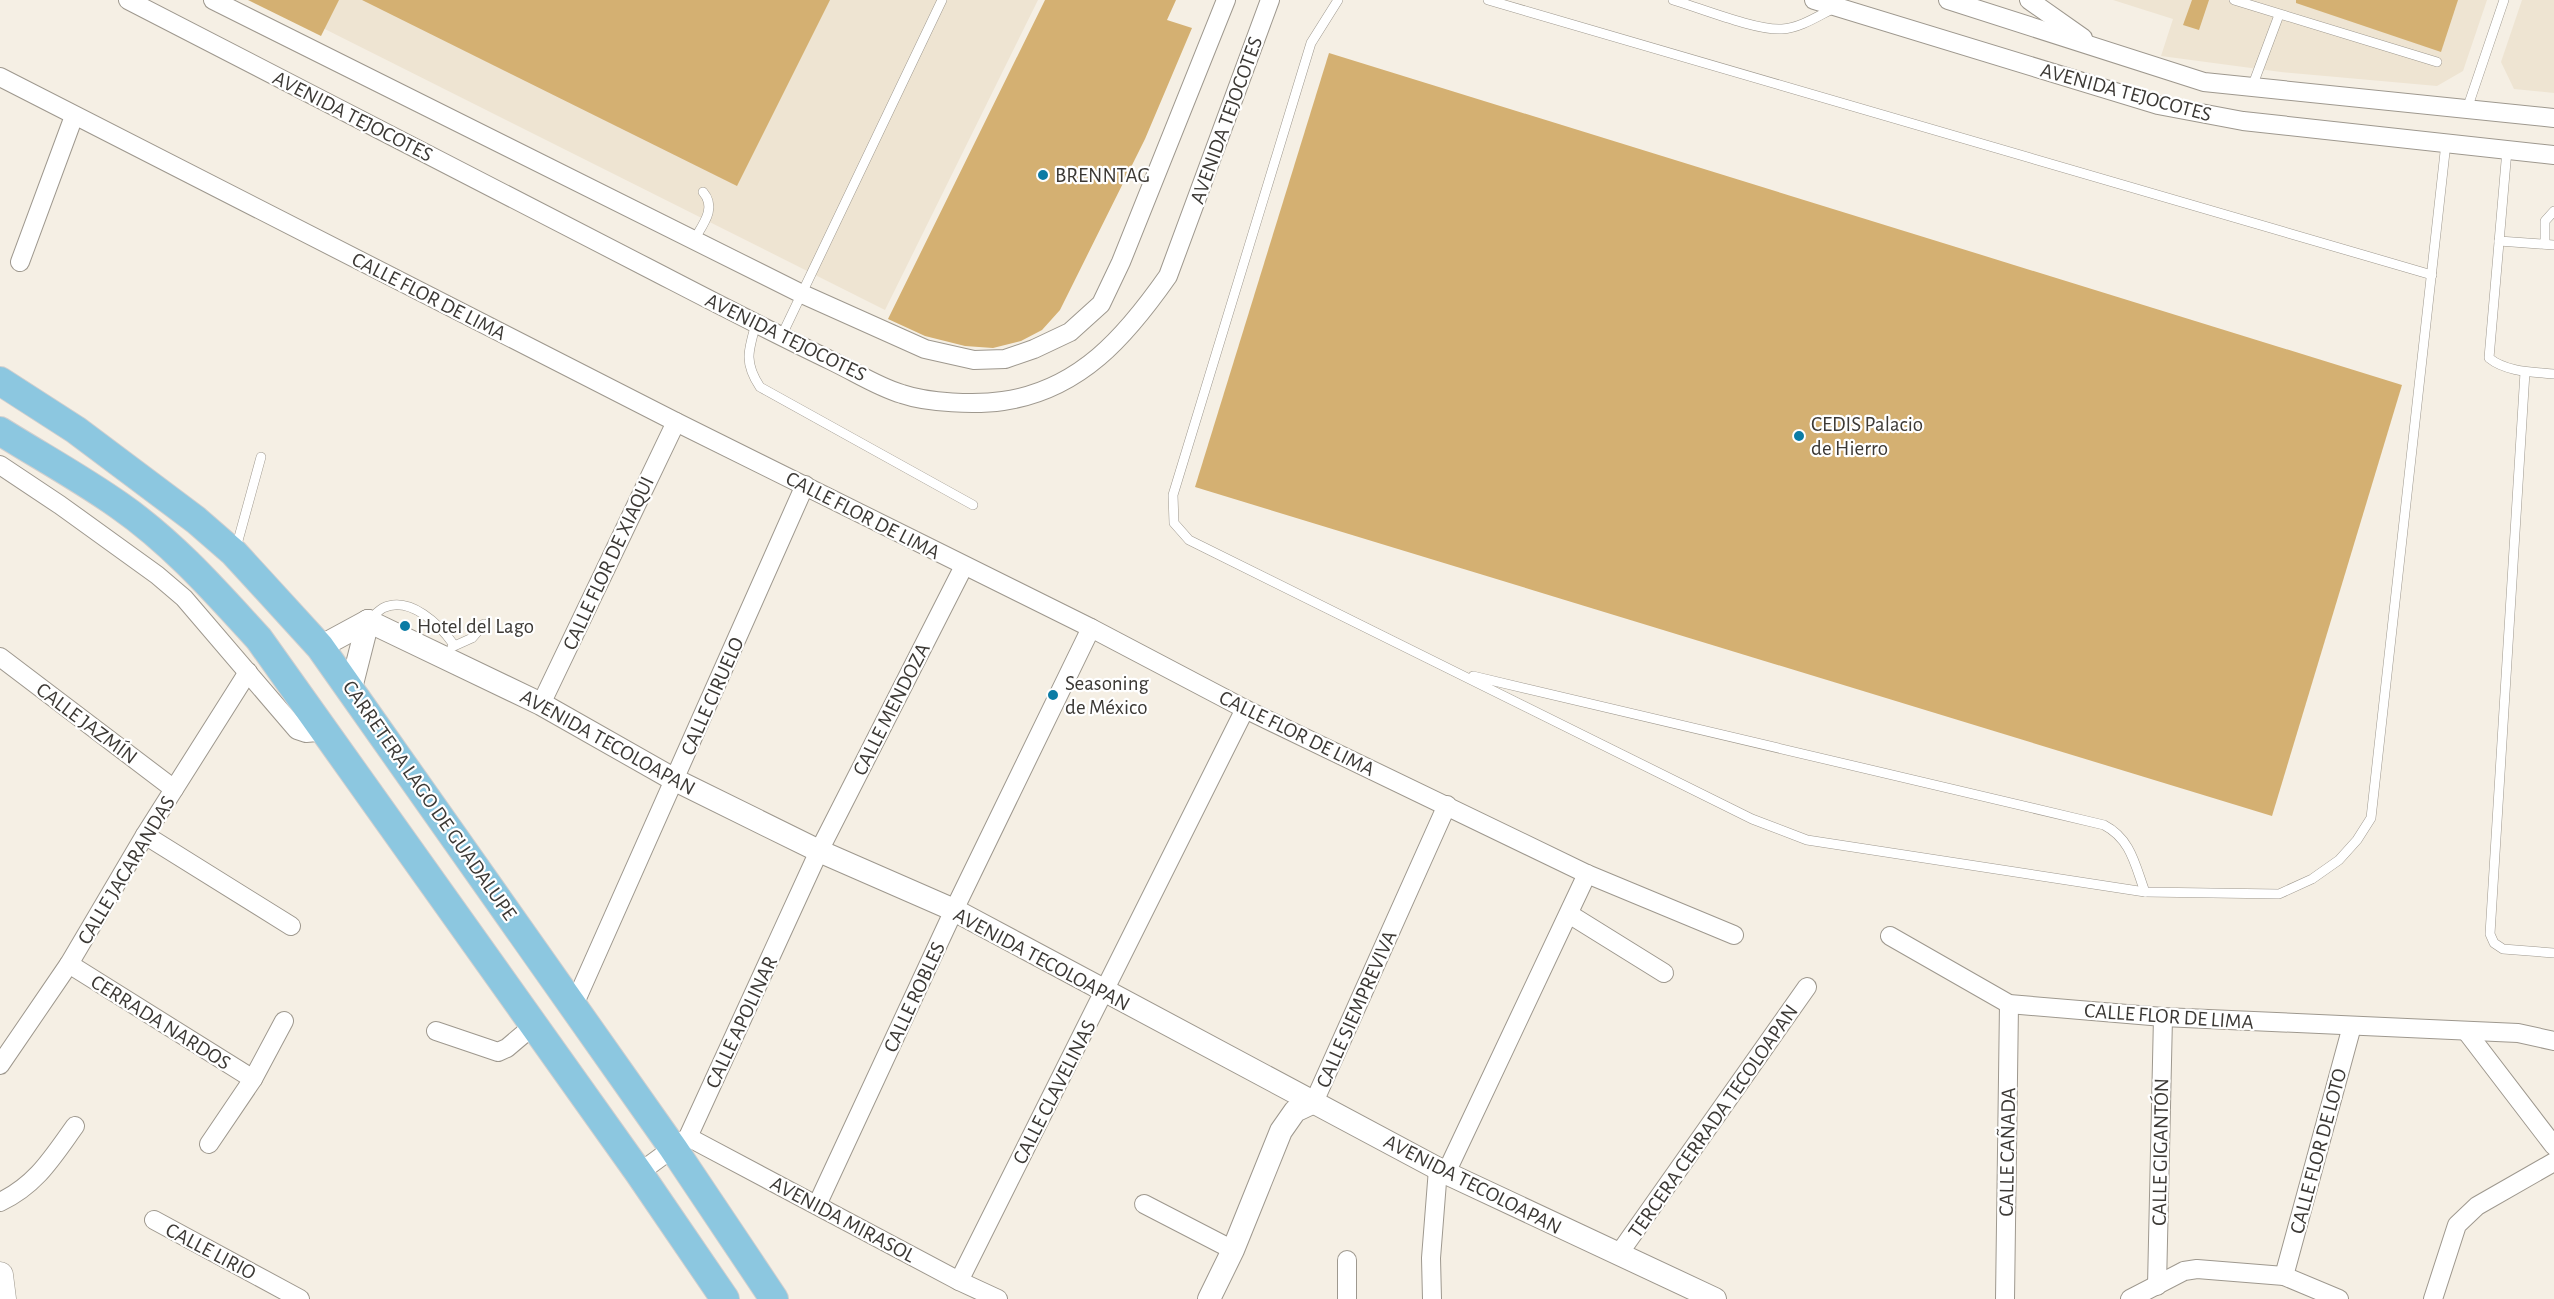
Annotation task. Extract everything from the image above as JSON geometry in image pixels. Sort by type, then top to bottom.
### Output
[{"type":"main road","name":"CARRETERA LAGO DE GUADALUPE","points":[[0,381],[76,430],[196,520],[234,554],[320,647],[574,1005],[681,1143],[774,1299]]},
{"type":"main road","points":[[0,430],[121,506],[157,535],[206,582],[259,639],[639,1173],[725,1299]]},
{"type":"main road","points":[[0,1275],[3,1299]]},
{"type":"street","name":"AVENIDA TEJOCOTES","points":[[128,0],[781,337],[902,395],[947,401],[1001,401],[1031,395],[1061,384],[1115,344],[1144,310],[1168,276],[1270,0]]},
{"type":"street","name":"AVENIDA TEJOCOTES","points":[[213,0],[800,293],[925,350],[974,360],[1005,359],[1034,349],[1070,332],[1101,304],[1121,262],[1226,0]]},
{"type":"street","name":"AVENIDA TEJOCOTES","points":[[1814,0],[1844,4],[2158,105],[2243,122],[2554,155]]},
{"type":"street","name":"AVENIDA TEJOCOTES","points":[[1948,0],[2204,82],[2554,118]]},
{"type":"street","points":[[2029,0],[2097,48]]},
{"type":"street","name":"CALLE FLOR DE LIMA","points":[[0,77],[676,422],[1091,628],[1245,709],[1587,874],[1734,935]]},
{"type":"street","points":[[20,262],[74,116]]},
{"type":"street","name":"CALLE FLOR DE XIAQUI","points":[[541,704],[676,422]]},
{"type":"street","points":[[0,465],[60,504],[157,575],[184,598],[297,730],[306,733],[317,732],[322,726]]},
{"type":"street","name":"CALLE CIRUELO","points":[[574,1005],[805,485]]},
{"type":"street","name":"CALLE MENDOZA","points":[[819,851],[964,566]]},
{"type":"street","points":[[320,647],[368,621]]},
{"type":"street","points":[[351,688],[368,621]]},
{"type":"street","name":"AVENIDA TECOLOAPAN","points":[[368,621],[450,651],[675,780],[819,851],[954,910],[1104,993],[1442,1171],[1715,1299]]},
{"type":"street","name":"CALLE ROBLES","points":[[817,1205],[954,910],[1091,628]]},
{"type":"street","name":"CALLE JAZMÍN","points":[[0,657],[174,789]]},
{"type":"street","name":"CALLE JACARANDAS","points":[[0,1065],[69,964],[174,789],[248,672]]},
{"type":"street","name":"CALLE CLAVELINAS","points":[[959,1281],[1245,709]]},
{"type":"street","name":"CALLE SIEMPREVIVA","points":[[1209,1299],[1233,1250],[1281,1131],[1295,1112],[1314,1102],[1447,805]]},
{"type":"street","points":[[146,835],[291,926]]},
{"type":"street","name":"CALLE APOLINAR","points":[[639,1173],[681,1143],[819,851]]},
{"type":"street","points":[[1432,1299],[1431,1258],[1442,1171],[1587,874]]},
{"type":"street","points":[[1569,914],[1664,973]]},
{"type":"street","name":"CALLE FLOR DE LIMA","points":[[1890,936],[2009,1004],[2163,1017],[2466,1031]]},
{"type":"street","name":"CERRADA NARDOS","points":[[69,964],[245,1074]]},
{"type":"street","name":"TERCERA CERRADA TECOLOAPAN","points":[[1618,1255],[1808,987]]},
{"type":"street","name":"CALLE CAÑADA","points":[[2005,1299],[2009,1004]]},
{"type":"street","name":"CALLE GIGANTÓN","points":[[2157,1286],[2163,1017]]},
{"type":"street","points":[[209,1144],[245,1074],[284,1022]]},
{"type":"street","points":[[436,1031],[498,1052],[507,1048],[533,1026]]},
{"type":"street","name":"CALLE FLOR DE LOTO","points":[[2284,1276],[2352,1026]]},
{"type":"street","points":[[2466,1031],[2518,1034],[2554,1041]]},
{"type":"street","points":[[2466,1031],[2554,1146]]},
{"type":"street","points":[[0,1202],[20,1193],[43,1170],[75,1126]]},
{"type":"street","name":"AVENIDA MIRASOL","points":[[681,1143],[817,1205],[959,1281],[998,1299]]},
{"type":"street","points":[[2433,1299],[2457,1225],[2477,1206],[2554,1162]]},
{"type":"street","points":[[1144,1204],[1233,1250]]},
{"type":"street","name":"CALLE LIRIO","points":[[154,1220],[300,1299]]},
{"type":"street","points":[[1347,1260],[1347,1299]]},
{"type":"street","points":[[2130,1299],[2184,1271],[2197,1269],[2284,1276],[2332,1298]]},
{"type":"lane","points":[[781,337],[800,293],[942,0]]},
{"type":"lane","points":[[1338,0],[1311,43],[1173,495],[1174,523],[1189,540],[1752,819],[1807,840],[2145,892],[2278,894],[2312,879],[2338,860],[2357,840],[2371,818],[2446,143]]},
{"type":"lane","points":[[1488,0],[2432,275]]},
{"type":"lane","points":[[1673,0],[1764,28],[1782,29],[1799,25],[1844,4]]},
{"type":"lane","points":[[2234,0],[2437,62]]},
{"type":"lane","points":[[2467,109],[2504,0]]},
{"type":"lane","points":[[2252,87],[2278,15]]},
{"type":"lane","points":[[2507,150],[2489,358],[2495,363],[2525,372],[2554,374]]},
{"type":"lane","points":[[694,240],[710,208],[710,200],[703,192]]},
{"type":"lane","points":[[2499,241],[2549,245],[2545,221],[2554,211]]},
{"type":"lane","points":[[756,324],[748,350],[750,372],[760,387],[973,504]]},
{"type":"lane","points":[[2525,372],[2490,934],[2494,943],[2503,949],[2554,953]]},
{"type":"lane","points":[[234,554],[261,457]]},
{"type":"lane","points":[[368,621],[383,608],[397,606],[419,611],[443,629],[450,651],[472,638],[484,624]]},
{"type":"lane","points":[[1456,672],[2104,825],[2118,832],[2127,844],[2145,892]]},
{"type":"shaded area","points":[[267,0],[1038,0],[885,310]]},
{"type":"shaded area","points":[[2113,0],[2487,0],[2463,71],[2437,86],[2281,72],[2161,56],[2173,19]]},
{"type":"shaded area","points":[[2522,0],[2554,0],[2554,93],[2514,89],[2501,62]]},
{"type":"building","points":[[248,0],[339,0],[321,36]]},
{"type":"building","points":[[362,0],[830,0],[737,186]]},
{"type":"building","name":"BRENNTAG","points":[[1045,0],[1176,0],[1167,20],[1192,28],[1145,139],[1060,310],[1042,330],[1021,341],[993,348],[965,346],[925,336],[888,319]]},
{"type":"building","points":[[2192,0],[2209,0],[2199,30],[2183,25]]},
{"type":"building","points":[[2296,0],[2458,0],[2441,52],[2296,3]]},
{"type":"building","name":"CEDIS Palacio de Hierro","points":[[1329,53],[2402,385],[2272,816],[1195,487]]},
{"type":"place","name":"BRENNTAG","points":[[1043,175]]},
{"type":"place","name":"CEDIS Palacio de Hierro","points":[[1799,436]]},
{"type":"place","name":"Hotel del Lago","points":[[405,626]]},
{"type":"place","name":"Seasoning de México","points":[[1053,695]]}]
